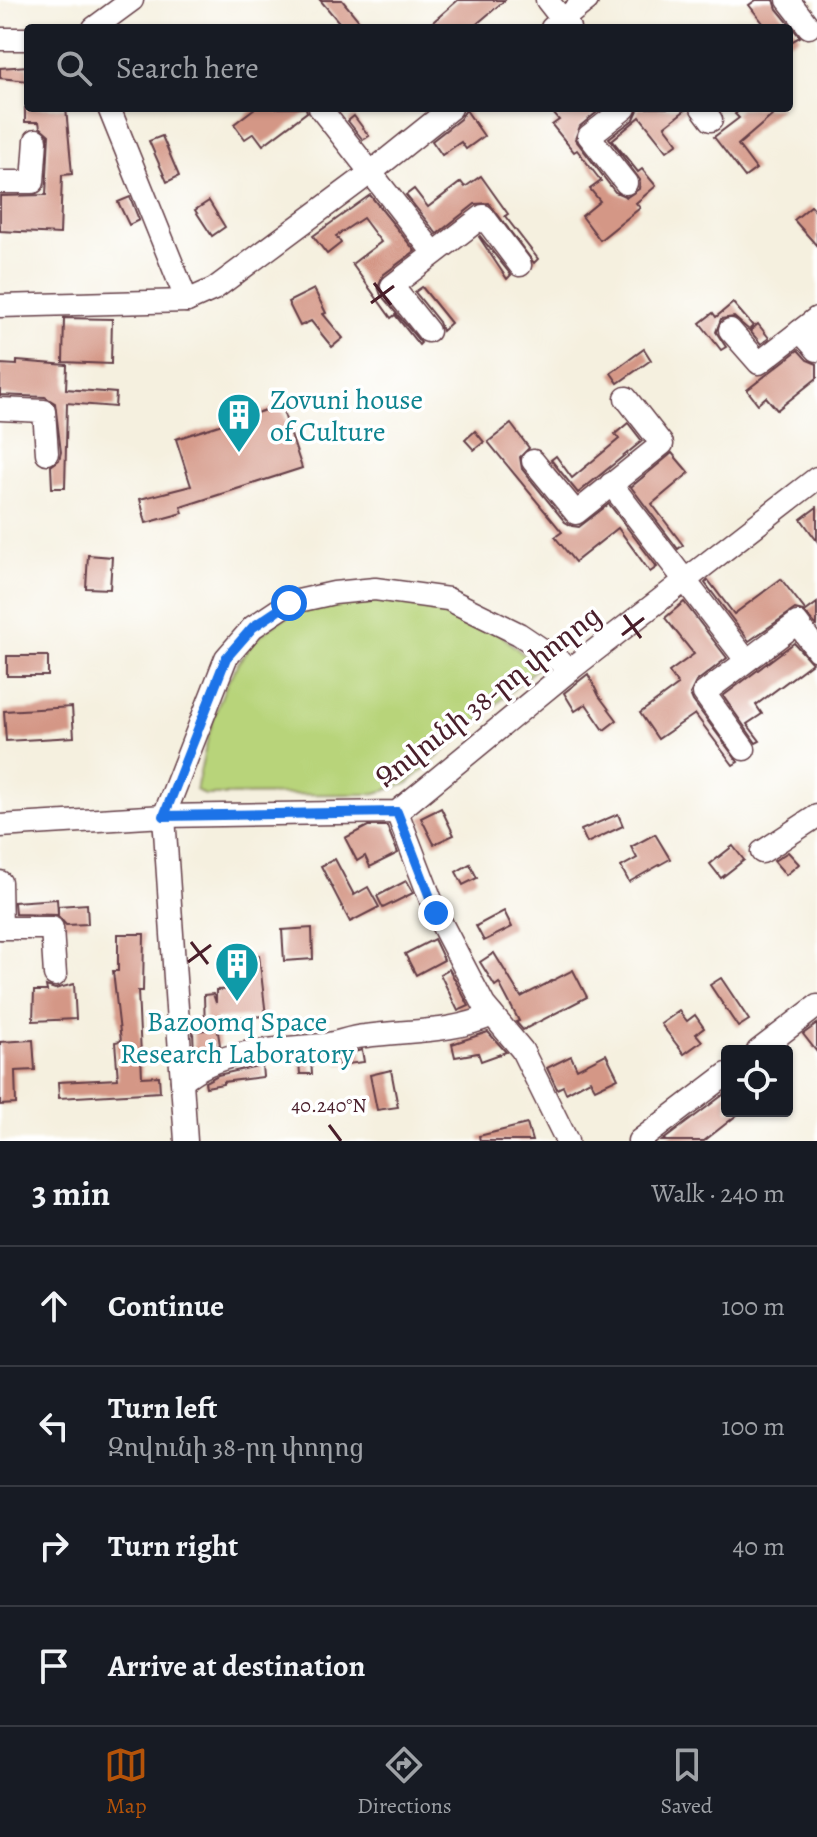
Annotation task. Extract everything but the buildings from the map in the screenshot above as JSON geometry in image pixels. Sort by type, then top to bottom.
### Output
[{"type":"street","points":[[99,24],[132,0]]},
{"type":"street","points":[[547,0],[560,24]]},
{"type":"street","points":[[562,24],[587,0]]},
{"type":"street","points":[[788,0],[809,27]]},
{"type":"street","points":[[0,39],[24,39]]},
{"type":"street","points":[[111,112],[187,301]]},
{"type":"street","points":[[323,112],[434,253]]},
{"type":"street","points":[[0,306],[187,301],[214,289],[446,112]]},
{"type":"street","points":[[620,112],[589,136],[626,183]]},
{"type":"street","points":[[0,182],[33,182],[36,140]]},
{"type":"street","points":[[428,331],[392,286],[483,216],[520,265]]},
{"type":"street","points":[[730,330],[759,363],[809,325],[817,350]]},
{"type":"street","points":[[533,461],[576,513],[662,444],[626,398]]},
{"type":"street","points":[[0,409],[44,411],[47,453]]},
{"type":"street","name":"Զովունի 38-րդ փողոց","points":[[0,826],[164,816],[397,812],[571,669],[817,478]]},
{"type":"street","points":[[611,484],[746,660]]},
{"type":"street","points":[[186,1141],[164,816],[226,658],[253,627],[289,603],[334,593],[375,589],[448,599],[519,634],[571,669]]},
{"type":"street","points":[[744,749],[704,693],[797,623],[817,650]]},
{"type":"street","points":[[397,812],[436,913],[484,1005],[522,1050],[567,1141]]},
{"type":"street","points":[[762,852],[817,816]]},
{"type":"street","points":[[0,882],[1,928],[52,928],[55,975]]},
{"type":"street","points":[[766,1045],[817,1006]]},
{"type":"street","points":[[182,1081],[195,1069],[239,1055],[329,1044],[354,1037],[456,1027],[492,1015]]},
{"type":"street","points":[[639,1141],[721,1079]]},
{"type":"green space","points":[[393,598],[461,612],[499,633],[538,667],[407,784],[372,794],[205,795],[196,790],[216,710],[240,660],[256,640],[277,622],[303,610],[336,602]]},
{"type":"place","name":"Zovuni house of Culture","points":[[239,454]]},
{"type":"place","name":"Bazoomq Space Research Laboratory","points":[[237,1003]]},
{"type":"route","points":[[289,603],[253,627],[226,658],[164,816],[397,812],[436,913]]}]
